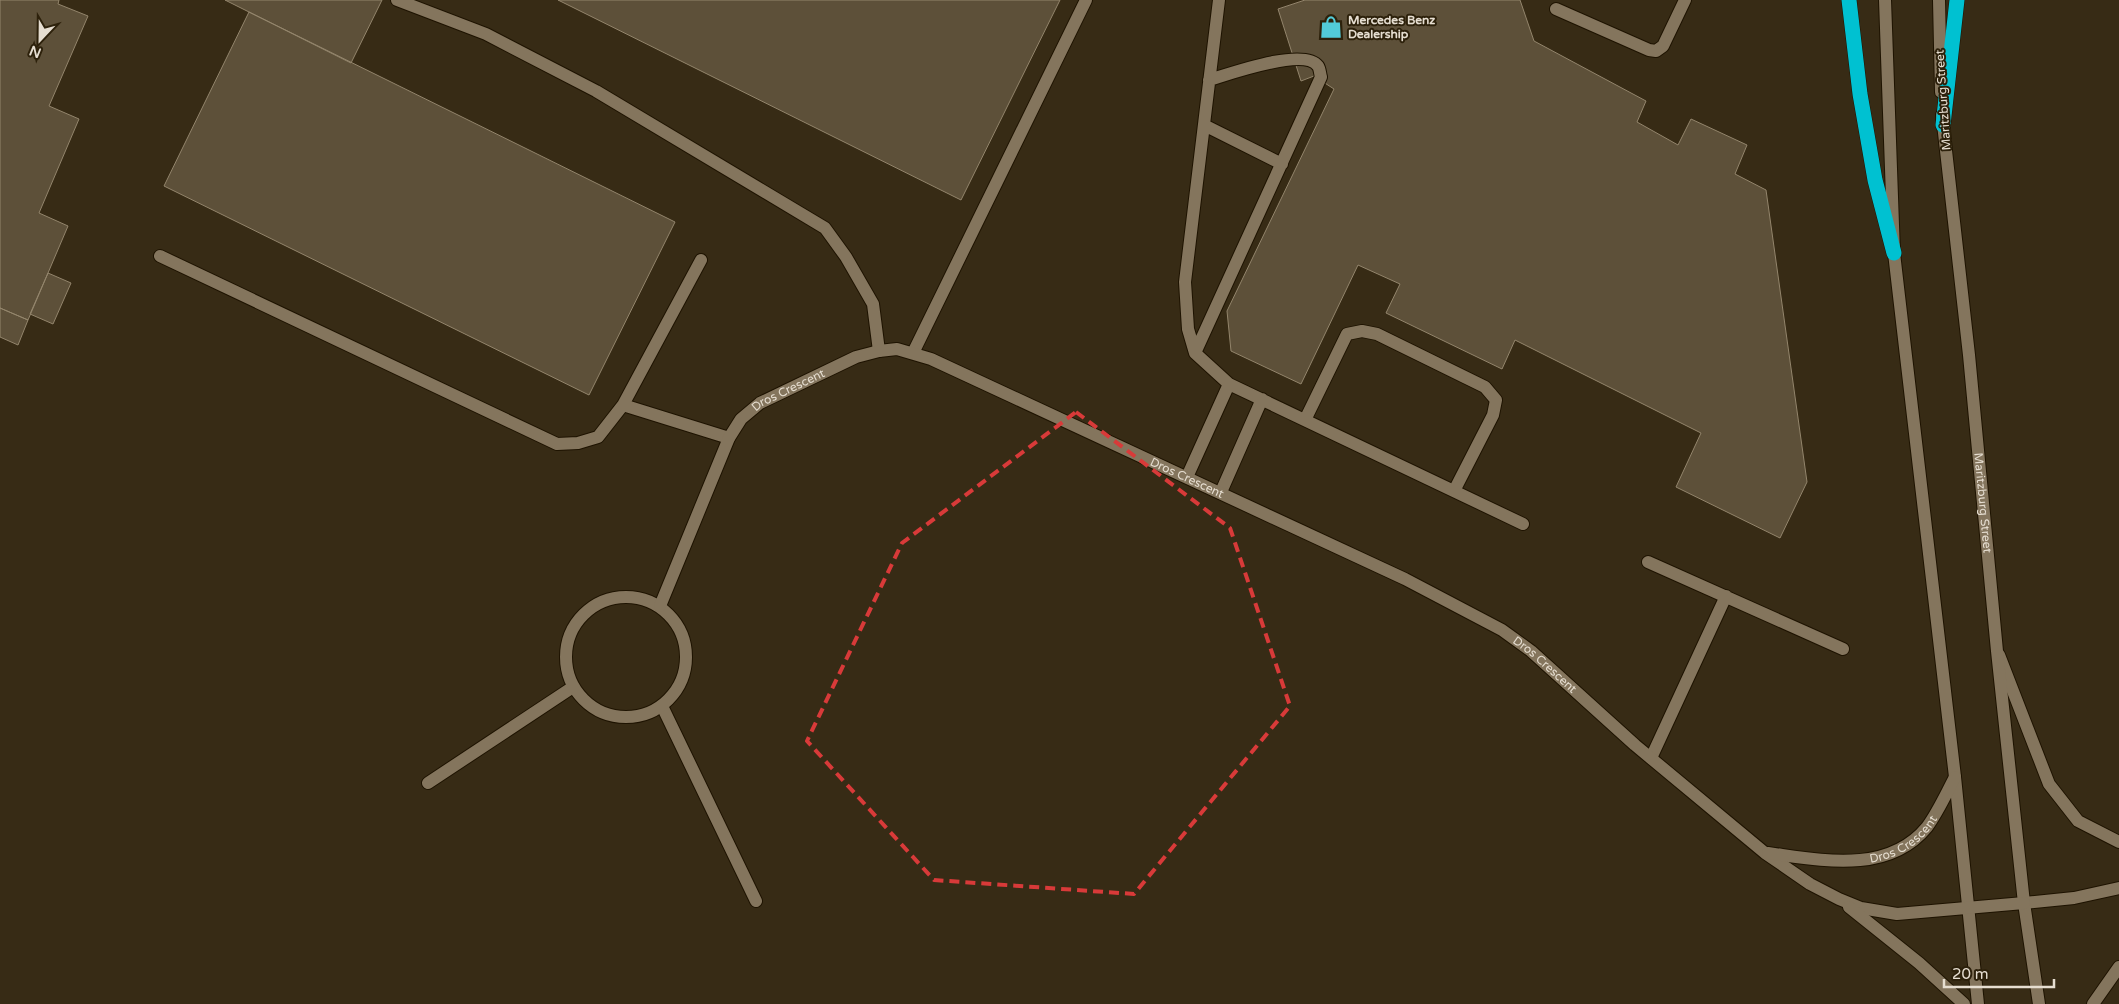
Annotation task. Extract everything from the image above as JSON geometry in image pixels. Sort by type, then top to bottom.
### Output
[{"type":"highway","points":[[1849,0],[1860,94],[1874,171],[1894,253]]},
{"type":"highway","points":[[1943,125],[1957,0]]},
{"type":"street","points":[[397,0],[486,34],[596,91],[825,228],[846,257],[873,304],[879,350]]},
{"type":"street","points":[[913,353],[1086,0]]},
{"type":"street","points":[[1219,0],[1185,282],[1188,329],[1195,353],[1230,384],[1523,524]]},
{"type":"street","points":[[1556,10],[1649,50],[1656,51],[1663,46],[1685,0]]},
{"type":"street","points":[[1885,0],[1894,253],[1955,777],[1978,1004]]},
{"type":"street","name":"Maritzburg Street","points":[[1939,0],[1943,125],[1970,355],[1997,651],[2024,903],[2039,1004]]},
{"type":"street","points":[[1195,353],[1321,77],[1318,66],[1310,60],[1297,59],[1273,62],[1209,80]]},
{"type":"street","points":[[1204,125],[1282,164]]},
{"type":"street","points":[[160,256],[557,444],[578,443],[598,437],[623,405],[701,260]]},
{"type":"street","points":[[1305,420],[1347,334],[1362,330],[1377,334],[1485,387],[1496,400],[1493,415],[1454,491]]},
{"type":"street","name":"Dros Crescent","points":[[660,606],[729,438],[741,419],[760,403],[856,357],[879,350],[897,349],[931,359],[1220,492],[1405,579],[1502,630],[1531,651],[1651,758],[1765,853],[1810,884],[1839,899],[1861,908],[1897,914],[2074,898],[2119,888]]},
{"type":"street","points":[[1187,477],[1230,384]]},
{"type":"street","points":[[1220,492],[1262,399]]},
{"type":"street","points":[[623,405],[729,438]]},
{"type":"street","points":[[1648,562],[1844,649]]},
{"type":"street","points":[[1651,758],[1726,596]]},
{"type":"street","points":[[634,597],[660,606],[679,628],[687,656],[681,684],[662,706],[639,716],[614,716],[591,706],[573,687],[565,662],[569,635],[584,613],[607,599],[634,597]]},
{"type":"street","points":[[1997,651],[2049,784],[2078,821],[2119,842]]},
{"type":"street","points":[[428,783],[573,687]]},
{"type":"street","points":[[662,706],[756,901]]},
{"type":"street","name":"Dros Crescent","points":[[1765,853],[1847,862],[1874,858],[1894,851],[1926,828],[1955,777]]},
{"type":"street","name":"Dros Crescent","points":[[1839,899],[1918,963],[1964,1004]]},
{"type":"street","points":[[2093,1004],[2119,967]]},
{"type":"highlighted area","points":[[1076,412],[1230,528],[1290,706],[1134,894],[934,880],[807,741],[902,543]]},
{"type":"building","points":[[0,0],[59,0],[58,4],[88,16],[49,106],[79,119],[39,213],[68,226],[28,320],[0,308]]},
{"type":"building","points":[[225,0],[382,0],[351,63]]},
{"type":"building","points":[[558,0],[1060,0],[961,200]]},
{"type":"building","points":[[1305,0],[1520,0],[1534,41],[1646,101],[1637,122],[1678,145],[1691,119],[1747,145],[1735,174],[1766,190],[1807,482],[1780,538],[1676,487],[1701,433],[1515,340],[1502,369],[1386,313],[1400,284],[1358,265],[1301,384],[1231,351],[1227,311],[1334,89],[1314,76],[1301,81],[1278,9]]},
{"type":"building","points":[[249,12],[675,222],[589,395],[164,186]]},
{"type":"building","points":[[48,273],[71,283],[53,324],[30,314]]},
{"type":"building","points":[[0,308],[28,320],[18,345],[0,337]]},
{"type":"place","name":"Mercedes Benz Dealership","points":[[1331,27]]}]
